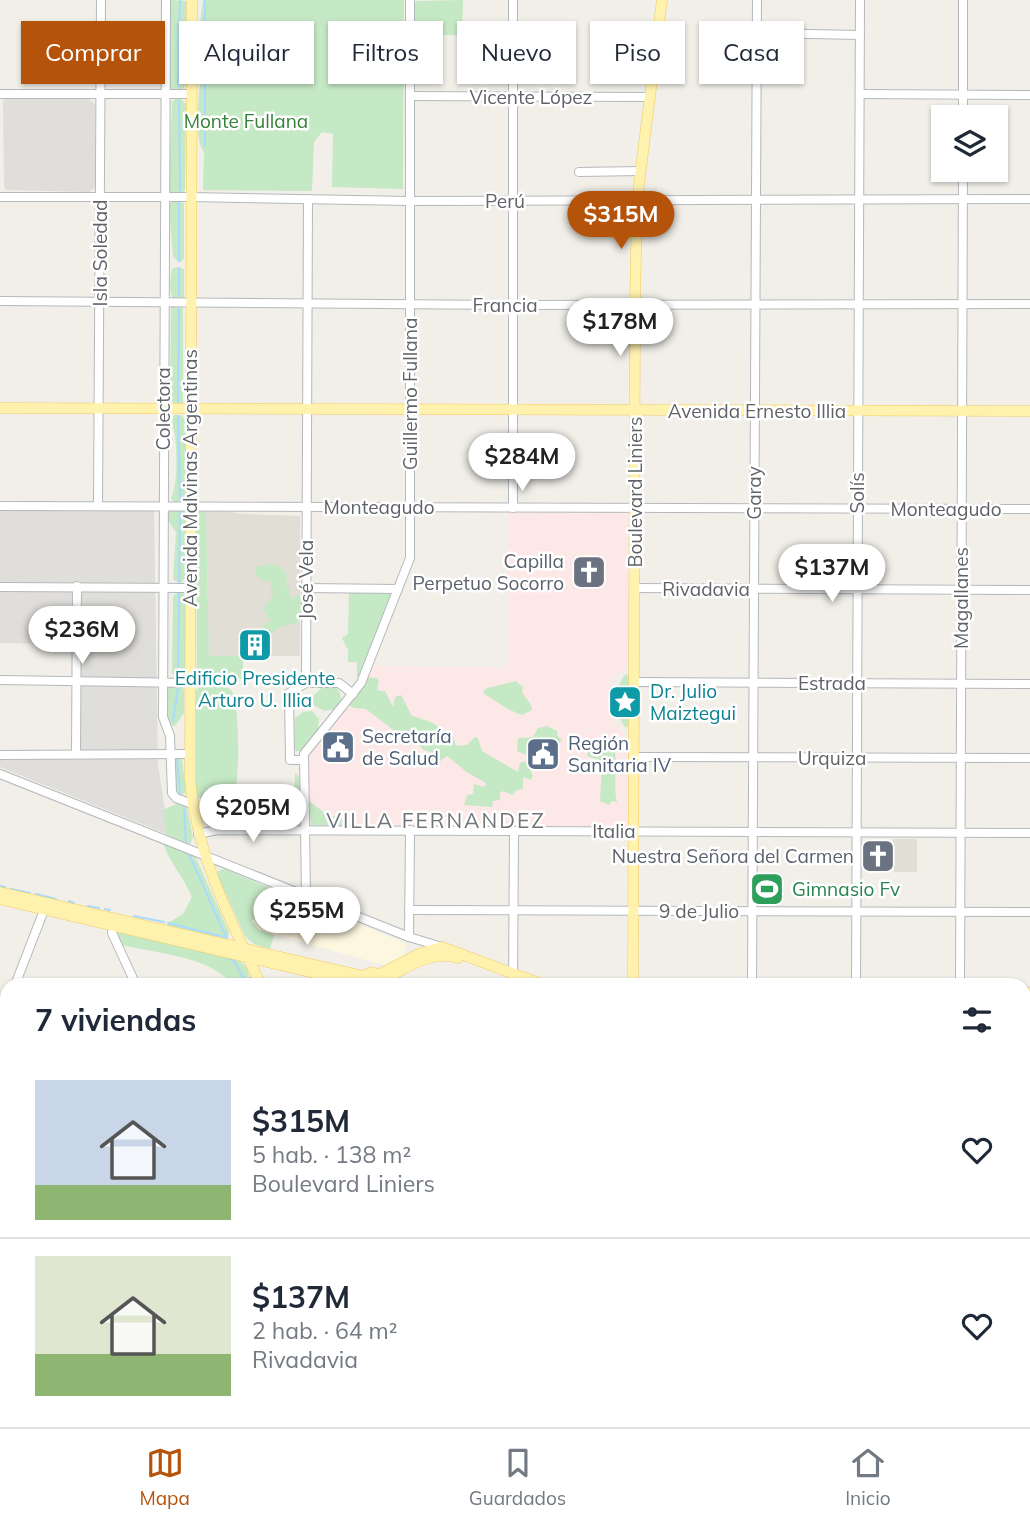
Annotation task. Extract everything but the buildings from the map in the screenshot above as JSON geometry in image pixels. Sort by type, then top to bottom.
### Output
[{"type":"main road","name":"Avenida Malvinas Argentinas","points":[[192,0],[192,804],[204,855],[257,978]]},
{"type":"main road","name":"Boulevard Liniers","points":[[634,978],[637,200],[662,0]]},
{"type":"main road","name":"Avenida Ernesto Illia","points":[[0,408],[306,411],[1030,411]]},
{"type":"main road","points":[[0,892],[46,906]]},
{"type":"main road","points":[[0,899],[114,921],[346,978]]},
{"type":"main road","points":[[383,978],[421,953],[442,947],[511,978]]},
{"type":"main road","points":[[384,978],[433,956],[453,956],[510,978]]},
{"type":"street","name":"Isla Soledad","points":[[98,506],[101,0]]},
{"type":"street","name":"Colectora","points":[[166,0],[163,717],[170,736],[172,793],[176,798],[192,804]]},
{"type":"street","name":"Guillermo Fullana","points":[[304,760],[304,754],[353,694],[366,673],[410,558],[411,0]]},
{"type":"street","points":[[513,0],[513,508]]},
{"type":"street","name":"Garay","points":[[757,0],[757,21]]},
{"type":"street","name":"Solís","points":[[856,978],[860,0]]},
{"type":"street","points":[[963,0],[963,105]]},
{"type":"street","points":[[804,34],[860,35]]},
{"type":"street","name":"Garay","points":[[752,978],[756,84]]},
{"type":"street","points":[[0,94],[191,94]]},
{"type":"street","points":[[860,94],[1030,95]]},
{"type":"street","name":"Vicente López","points":[[411,96],[650,97]]},
{"type":"street","points":[[579,172],[641,171]]},
{"type":"street","name":"Magallanes","points":[[960,978],[963,182]]},
{"type":"street","name":"Perú","points":[[0,197],[411,201],[1030,199]]},
{"type":"street","name":"José Vela","points":[[306,683],[308,199]]},
{"type":"street","name":"Francia","points":[[0,301],[513,305],[1030,304]]},
{"type":"street","name":"Monteagudo","points":[[0,506],[1030,509]]},
{"type":"street","points":[[76,754],[77,586]]},
{"type":"street","points":[[0,587],[190,588]]},
{"type":"street","points":[[306,588],[398,590]]},
{"type":"street","name":"Rivadavia","points":[[634,588],[1030,590]]},
{"type":"street","points":[[0,680],[190,683]]},
{"type":"street","name":"Estrada","points":[[635,682],[1030,684]]},
{"type":"street","points":[[306,895],[304,760],[290,760],[289,693],[306,683],[339,683],[353,694]]},
{"type":"street","points":[[0,755],[190,754]]},
{"type":"street","name":"Urquiza","points":[[634,757],[1030,758]]},
{"type":"street","points":[[0,775],[409,937],[442,947]]},
{"type":"street","name":"Italia","points":[[198,834],[217,830],[1030,833]]},
{"type":"street","points":[[409,937],[410,830]]},
{"type":"street","points":[[513,978],[514,831]]},
{"type":"street","points":[[18,978],[46,906]]},
{"type":"street","name":"9 de Julio","points":[[409,910],[1030,912]]},
{"type":"street","points":[[114,921],[112,933],[133,978]]},
{"type":"shaded area","points":[[89,99],[95,104],[95,187],[89,192],[6,190],[3,101]]},
{"type":"shaded area","points":[[0,510],[154,511],[158,765],[169,835],[0,767],[0,750],[73,750],[73,621],[49,621],[49,644],[0,643]]},
{"type":"shaded area","points":[[507,511],[628,513],[629,655],[625,667],[610,682],[610,718],[629,744],[629,824],[624,827],[311,825],[309,753],[371,666],[507,667]]},
{"type":"shaded area","points":[[206,512],[300,516],[300,656],[209,656]]},
{"type":"shaded area","points":[[893,839],[917,839],[917,872],[894,872]]},
{"type":"shaded area","points":[[280,892],[407,944],[403,957],[384,965],[259,930],[252,921]]},
{"type":"green space","points":[[169,0],[186,1],[186,21],[179,21],[179,84],[186,84],[181,91],[170,89]]},
{"type":"green space","name":"Monte Fullana","points":[[203,0],[404,0],[404,21],[328,21],[328,84],[404,84],[403,189],[332,187],[333,134],[322,132],[314,142],[312,191],[203,190],[204,152],[199,137],[198,115],[200,84],[314,84],[314,21],[200,21]]},
{"type":"green space","points":[[463,0],[462,21],[457,21],[457,35],[443,35],[443,21],[414,21],[414,4],[417,1]]},
{"type":"green space","points":[[181,99],[186,104],[185,190],[181,195],[169,194],[172,102]]},
{"type":"green space","points":[[172,201],[184,203],[184,258],[178,262],[173,256],[169,206]]},
{"type":"green space","points":[[172,269],[184,269],[184,298],[173,299],[170,289],[171,276]]},
{"type":"green space","points":[[171,306],[183,308],[181,405],[170,399]]},
{"type":"green space","points":[[174,415],[181,415],[185,420],[185,499],[181,503],[174,502],[171,498],[176,468],[176,443],[172,423]]},
{"type":"green space","points":[[209,510],[206,512],[209,656],[243,656],[243,679],[206,680],[197,673],[196,516],[199,511]]},
{"type":"green space","points":[[167,511],[185,511],[185,578],[180,584],[173,579],[176,532],[166,517]]},
{"type":"green space","points":[[267,564],[280,567],[285,573],[290,598],[299,595],[303,600],[297,623],[279,627],[271,634],[264,634],[263,625],[271,620],[263,610],[274,592],[271,590],[271,581],[262,581],[255,574],[256,567]]},
{"type":"green space","points":[[180,591],[185,595],[185,677],[176,679],[172,673],[173,596]]},
{"type":"green space","points":[[349,592],[388,592],[391,595],[360,677],[357,677],[357,662],[348,662],[348,650],[342,638],[348,634]]},
{"type":"green space","points":[[626,674],[629,677],[629,724],[626,728],[619,716],[617,701],[619,686]]},
{"type":"green space","points":[[366,677],[377,678],[377,690],[385,691],[393,707],[395,697],[401,695],[412,716],[431,722],[453,736],[456,746],[467,745],[475,737],[478,738],[482,751],[518,772],[520,763],[526,761],[533,776],[531,780],[523,777],[523,789],[512,795],[503,791],[500,793],[500,800],[493,801],[492,807],[464,805],[467,795],[473,794],[474,784],[484,787],[486,783],[447,756],[441,760],[438,767],[431,767],[428,762],[430,752],[422,749],[418,742],[392,729],[366,709],[353,708],[349,704],[361,686],[364,686]]},
{"type":"green space","points":[[516,681],[523,687],[522,692],[532,710],[522,715],[483,693],[487,688]]},
{"type":"green space","points":[[169,685],[180,685],[184,690],[184,713],[175,726],[170,725],[165,699]]},
{"type":"green space","points":[[324,686],[335,686],[340,693],[341,700],[336,709],[324,711],[314,705],[304,704]]},
{"type":"green space","points":[[199,687],[225,687],[231,690],[234,697],[238,741],[237,774],[234,794],[226,798],[201,799],[196,795],[196,691]]},
{"type":"green space","points":[[312,711],[319,719],[318,732],[301,751],[296,751],[295,718],[303,712]]},
{"type":"green space","points":[[547,726],[557,731],[562,741],[556,744],[546,739],[533,759],[528,759],[517,751],[518,738],[533,737],[538,728]]},
{"type":"green space","points":[[588,742],[595,742],[599,752],[608,747],[615,752],[617,802],[612,801],[609,805],[600,801],[601,761],[587,756]]},
{"type":"green space","points":[[176,758],[182,759],[186,792],[182,795],[177,794],[176,790]]},
{"type":"green space","points":[[295,773],[300,778],[300,823],[296,826],[294,822]]},
{"type":"green space","points":[[278,791],[284,791],[284,813],[289,814],[286,825],[229,826],[224,823],[222,816],[226,809],[270,808],[271,799]]},
{"type":"green space","points":[[309,801],[329,816],[347,820],[347,826],[311,825]]},
{"type":"green space","points":[[179,803],[187,808],[193,838],[190,844],[167,836],[163,810]]},
{"type":"green space","points":[[163,842],[192,853],[196,858],[229,932],[228,939],[167,926],[183,914],[192,897]]},
{"type":"green space","points":[[224,869],[280,892],[252,921],[259,930],[274,935],[270,949],[254,944],[245,936],[217,875],[218,871]]},
{"type":"green space","points":[[119,931],[238,959],[247,968],[249,976],[227,978],[189,959],[122,945],[117,935]]},
{"type":"waterway","points":[[178,86],[180,0]]},
{"type":"waterway","points":[[205,0],[205,145]]},
{"type":"waterway","points":[[179,101],[180,190]]},
{"type":"waterway","points":[[179,203],[179,261]]},
{"type":"waterway","points":[[179,268],[179,295]]},
{"type":"waterway","points":[[178,402],[179,309]]},
{"type":"waterway","points":[[178,416],[180,500]]},
{"type":"waterway","points":[[179,583],[180,511]]},
{"type":"waterway","points":[[178,678],[179,593]]},
{"type":"waterway","points":[[173,721],[178,687]]},
{"type":"waterway","points":[[177,760],[180,793]]},
{"type":"waterway","points":[[184,808],[186,843]]},
{"type":"waterway","points":[[189,854],[227,939]]},
{"type":"waterway","points":[[0,886],[5,887]]},
{"type":"waterway","points":[[11,889],[30,893]]},
{"type":"waterway","points":[[36,894],[56,899]]},
{"type":"waterway","points":[[69,901],[74,903]]},
{"type":"waterway","points":[[88,906],[99,908]]},
{"type":"waterway","points":[[105,909],[110,910]]},
{"type":"waterway","points":[[134,916],[164,922]]},
{"type":"waterway","points":[[168,923],[224,937]]},
{"type":"waterway","points":[[228,958],[234,961],[243,978]]},
{"type":"place","name":"Capilla Perpetuo Socorro","points":[[589,572]]},
{"type":"place","name":"Edificio Presidente Arturo U. Illia","points":[[255,645]]},
{"type":"place","name":"Dr. Julio Maiztegui","points":[[625,702]]},
{"type":"place","name":"Secretaría de Salud","points":[[338,747]]},
{"type":"place","name":"Región Sanitaria IV","points":[[543,754]]},
{"type":"place","name":"Nuestra Señora del Carmen","points":[[878,856]]},
{"type":"place","name":"Gimnasio Fv","points":[[767,889]]},
{"type":"district","name":"VILLA FERNANDEZ","points":[[436,820]]}]
